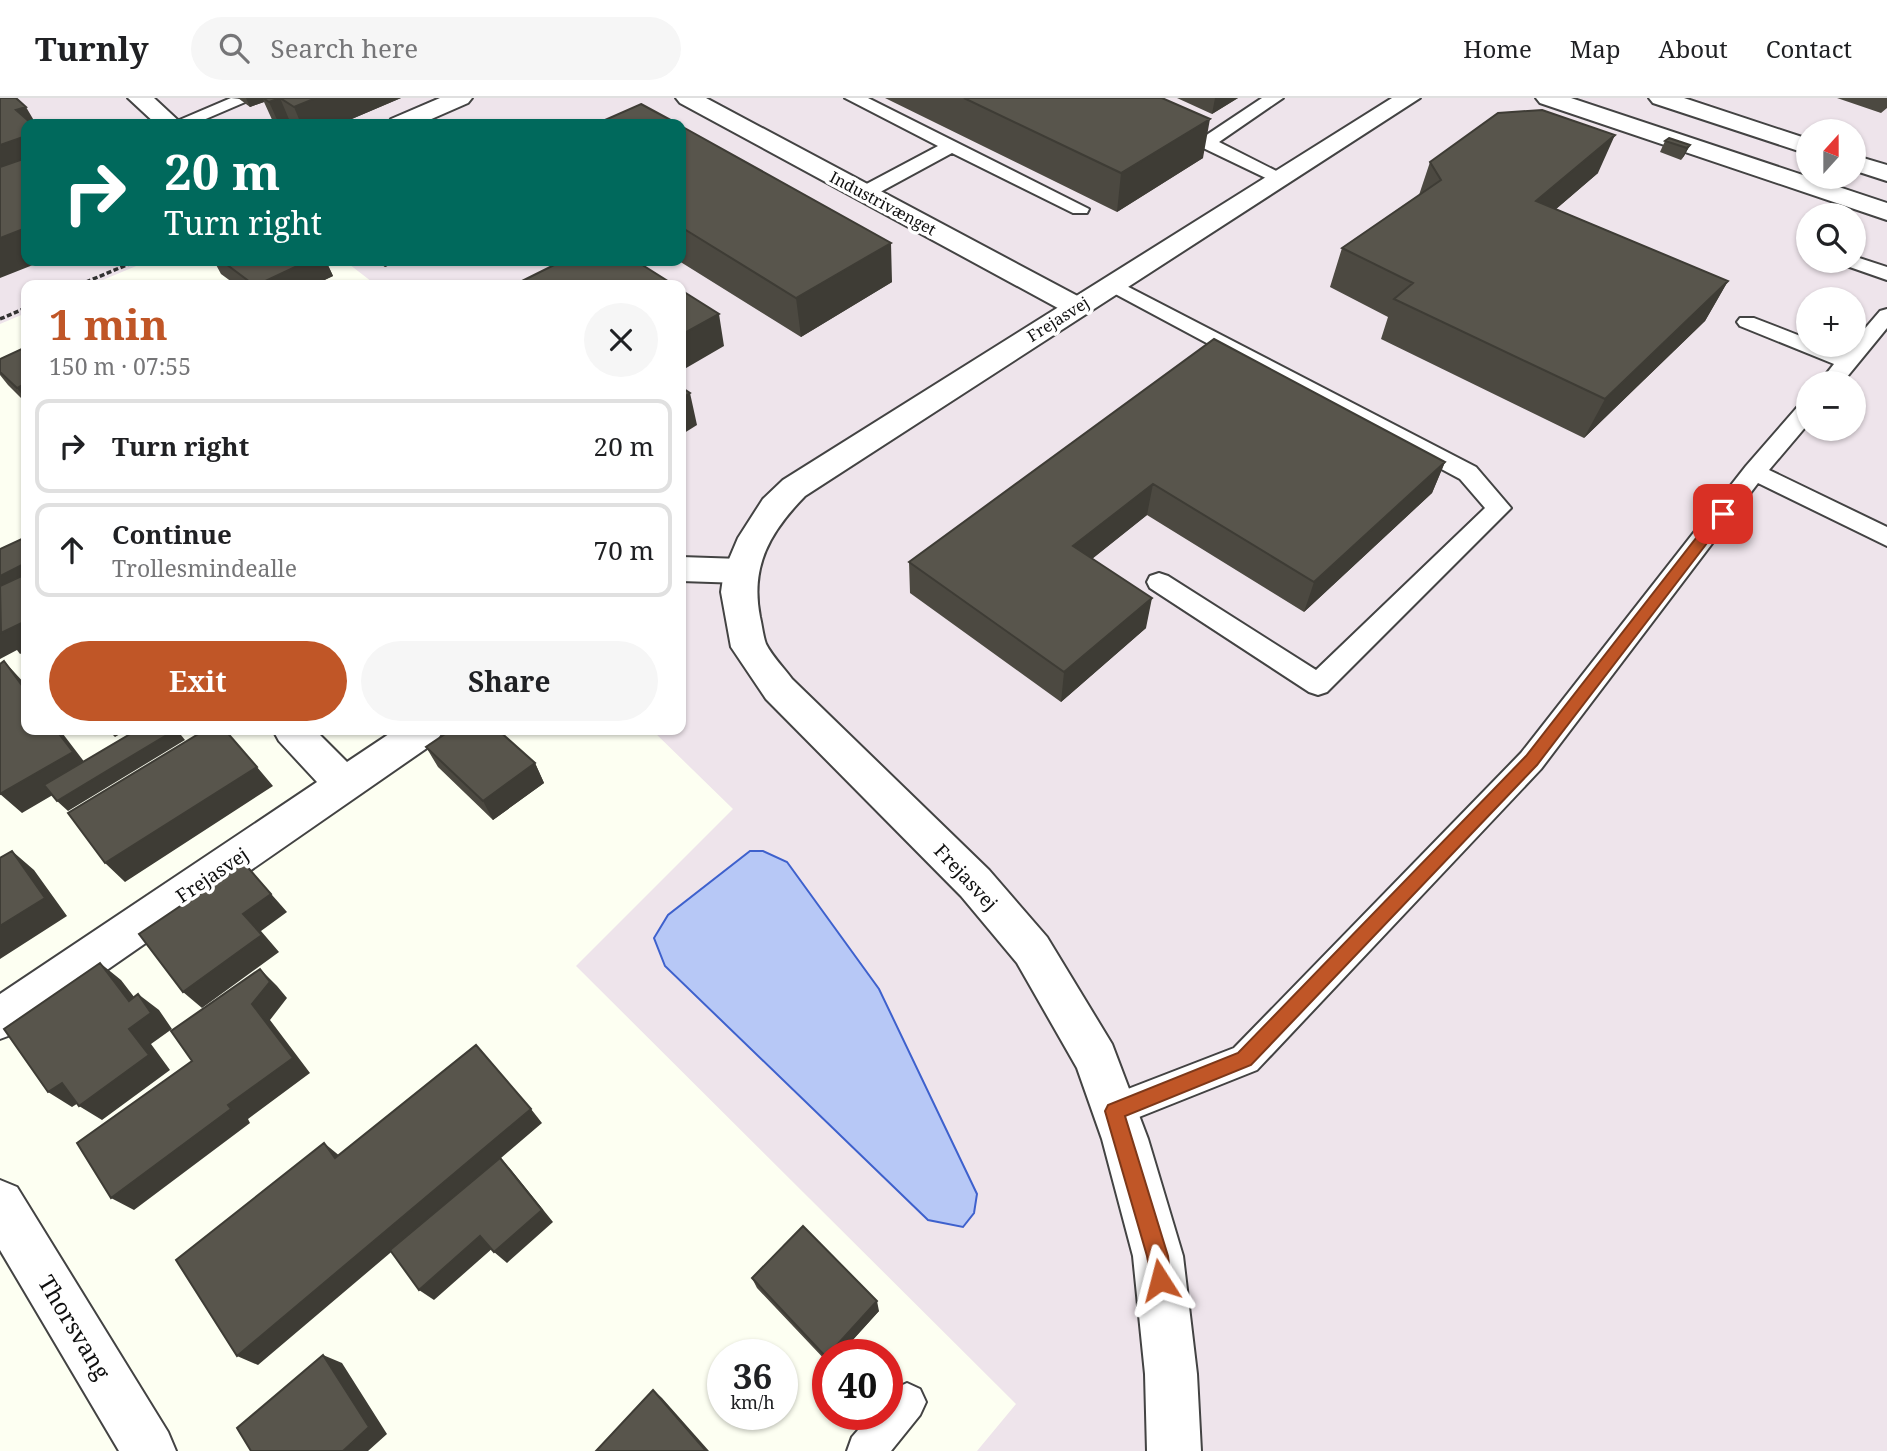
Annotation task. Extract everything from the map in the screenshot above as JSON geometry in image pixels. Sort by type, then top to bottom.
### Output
[{"type":"street","points":[[140,98],[164,119]]},
{"type":"street","points":[[412,119],[460,98]]},
{"type":"street","name":"Industrivænget","points":[[688,98],[1077,307]]},
{"type":"street","name":"Frejasvej","points":[[1174,1451],[1171,1374],[1158,1256],[1120,1125],[1096,1059],[1032,950],[975,883],[779,689],[749,647],[738,592],[741,571],[750,546],[775,507],[794,488],[1408,98]]},
{"type":"street","points":[[1548,98],[1887,212]]},
{"type":"street","points":[[1661,98],[1796,143]]},
{"type":"street","points":[[1866,166],[1887,173]]},
{"type":"street","points":[[686,569],[741,571]]},
{"type":"street","points":[[297,735],[344,785]]},
{"type":"street","name":"Frejasvej","points":[[0,1020],[417,735]]},
{"type":"street","name":"Thorsvang","points":[[0,1204],[149,1451]]},
{"type":"lane","points":[[197,98],[211,112]]},
{"type":"lane","points":[[854,98],[1080,209]]},
{"type":"lane","points":[[1108,98],[1281,178]]},
{"type":"lane","points":[[1206,143],[1274,98]]},
{"type":"lane","points":[[192,119],[241,100]]},
{"type":"lane","points":[[864,193],[952,146]]},
{"type":"lane","points":[[1866,266],[1887,274]]},
{"type":"lane","points":[[1112,285],[1468,473],[1499,508],[1318,685],[1159,582]]},
{"type":"lane","points":[[1840,371],[1887,315]]},
{"type":"lane","points":[[1747,322],[1848,362]]},
{"type":"lane","points":[[1120,1125],[1245,1059],[1531,761],[1754,472],[1796,423]]},
{"type":"lane","points":[[1754,472],[1887,537]]},
{"type":"lane","points":[[866,1451],[907,1402]]},
{"type":"path","points":[[91,280],[124,266]]},
{"type":"path","points":[[0,319],[21,310]]},
{"type":"shaded area","points":[[0,98],[1887,98],[1887,1451],[977,1451],[1016,1404],[576,966],[733,809],[657,735],[686,735],[686,280],[370,280],[351,266],[686,266],[686,119],[21,119],[21,266],[136,266],[103,280],[21,280],[21,315],[0,324]]},
{"type":"water","points":[[750,851],[763,851],[787,862],[879,989],[977,1194],[974,1213],[963,1227],[928,1220],[665,966],[654,938],[668,915]]},
{"type":"building","points":[[0,98],[16,98],[26,107],[16,110],[26,119],[21,119],[21,138],[0,145]]},
{"type":"building","points":[[263,98],[280,98],[269,102]]},
{"type":"building","points":[[280,98],[316,98],[294,107]]},
{"type":"building","points":[[964,98],[1162,98],[1210,119],[1121,173]]},
{"type":"building","points":[[641,104],[669,119],[607,119]]},
{"type":"building","points":[[1542,110],[1615,135],[1536,201],[1728,281],[1605,399],[1394,299],[1413,283],[1342,248],[1441,180],[1430,162],[1498,113]]},
{"type":"building","points":[[686,129],[891,243],[796,298],[686,230]]},
{"type":"building","points":[[1669,138],[1690,145],[1687,148],[1665,141]]},
{"type":"building","points":[[21,160],[21,230],[0,238],[0,167]]},
{"type":"building","points":[[229,266],[297,266],[268,280],[247,280]]},
{"type":"building","points":[[552,266],[644,266],[666,280],[524,280]]},
{"type":"building","points":[[686,293],[719,314],[686,332]]},
{"type":"building","points":[[1214,339],[1445,462],[1314,582],[1153,484],[1073,546],[1152,598],[1064,672],[909,562]]},
{"type":"building","points":[[21,349],[21,386],[17,388],[0,372],[0,359]]},
{"type":"building","points":[[21,539],[21,566],[0,576],[0,549]]},
{"type":"building","points":[[21,576],[21,623],[1,633],[0,586]]},
{"type":"building","points":[[4,661],[21,684],[21,735],[60,735],[73,752],[0,794],[0,664]]},
{"type":"building","points":[[129,735],[167,735],[57,801],[44,785]]},
{"type":"building","points":[[197,735],[229,735],[257,767],[105,863],[68,813]]},
{"type":"building","points":[[444,735],[504,735],[535,763],[483,801],[426,747]]},
{"type":"building","points":[[12,851],[45,898],[0,926],[0,858]]},
{"type":"building","points":[[244,863],[271,894],[243,914],[262,935],[183,992],[139,934]]},
{"type":"building","points":[[100,963],[129,1001],[138,994],[151,1013],[129,1029],[149,1055],[79,1106],[62,1083],[48,1092],[4,1029]]},
{"type":"building","points":[[260,969],[270,982],[252,1004],[293,1058],[228,1105],[231,1109],[111,1198],[77,1143],[192,1061],[171,1031]]},
{"type":"building","points":[[476,1045],[531,1109],[237,1356],[176,1260],[324,1143],[335,1158]]},
{"type":"building","points":[[500,1158],[542,1210],[494,1252],[480,1236],[419,1290],[390,1250]]},
{"type":"building","points":[[803,1226],[877,1301],[842,1339],[812,1339],[812,1342],[752,1278]]},
{"type":"building","points":[[323,1355],[369,1427],[343,1451],[251,1451],[237,1428]]},
{"type":"building","points":[[653,1390],[706,1451],[596,1451]]},
{"type":"route","points":[[1160,1280],[1158,1256],[1125,1139],[1114,1111],[1245,1059],[1531,761],[1723,514]]}]
